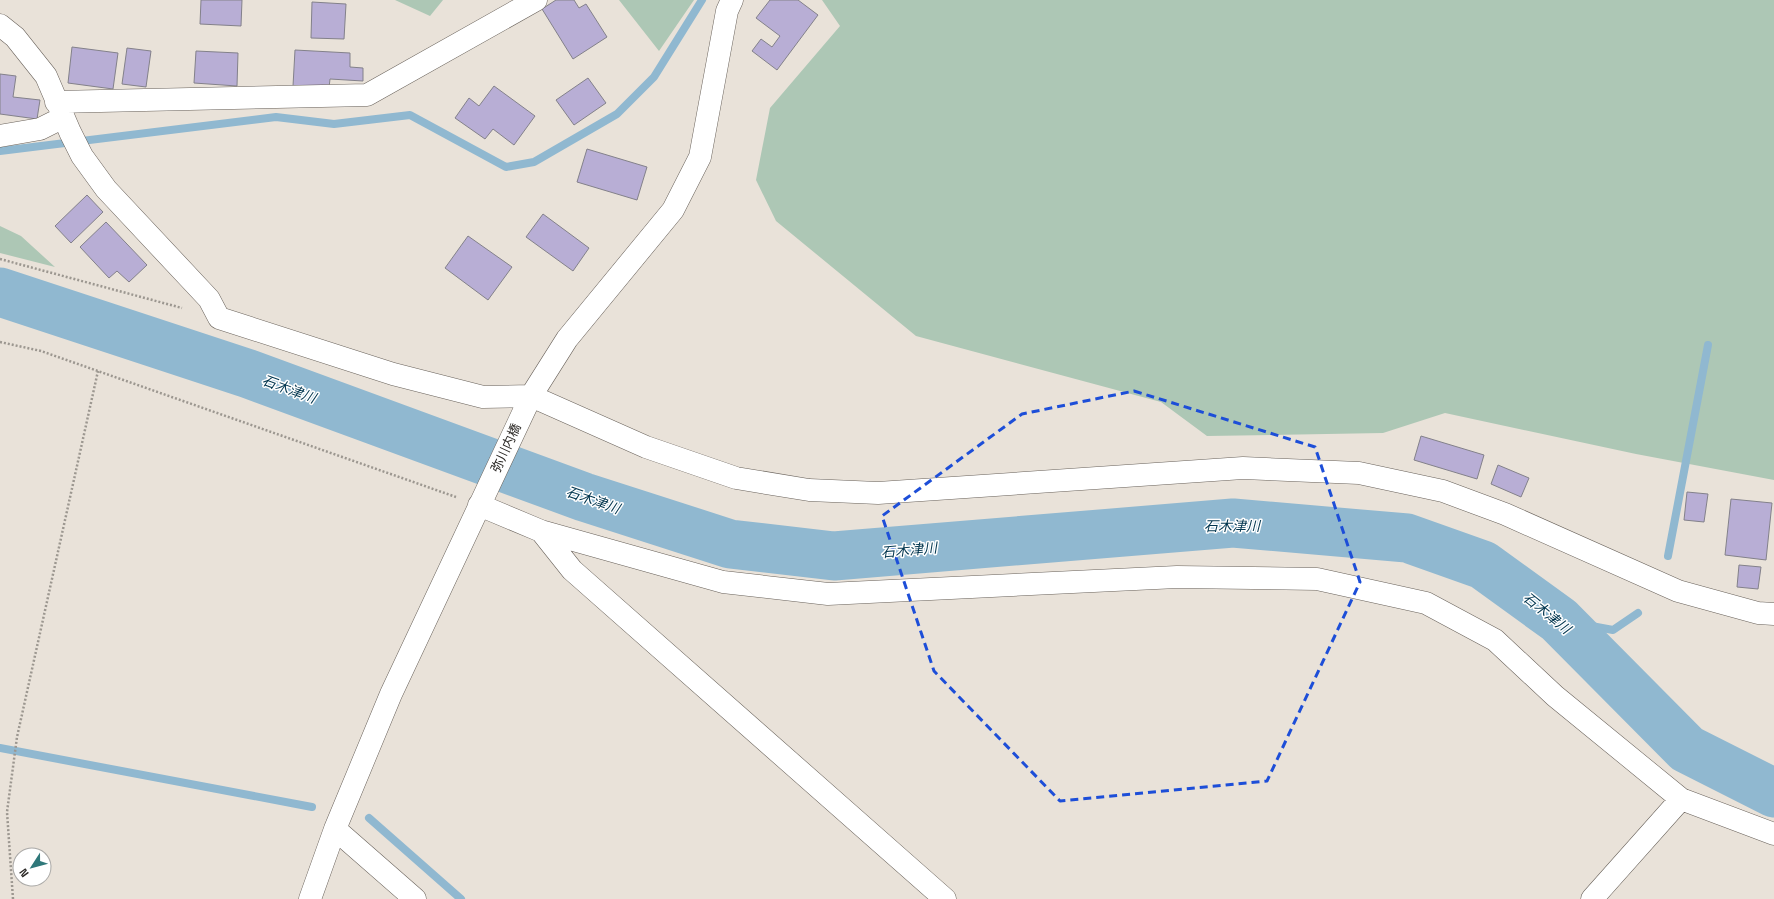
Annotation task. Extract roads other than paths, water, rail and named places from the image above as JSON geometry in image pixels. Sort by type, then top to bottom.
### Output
[{"type":"street","points":[[0,136],[40,129],[63,118],[367,95],[536,0]]},
{"type":"street","name":"弥川内橋","points":[[310,899],[335,829],[390,694],[531,396],[567,339],[673,210],[700,157],[727,11],[732,0]]},
{"type":"street","points":[[0,25],[15,37],[46,76],[63,118],[82,156],[106,189],[209,299],[219,318],[393,374],[483,397],[531,396],[646,447],[736,478],[809,490],[878,493],[1243,468],[1359,473],[1444,491],[1505,514],[1678,591],[1758,613],[1774,614]]},
{"type":"street","points":[[481,502],[541,531],[723,582],[828,594],[1184,577],[1317,579],[1426,603],[1495,640],[1555,696],[1680,799],[1774,834]]},
{"type":"street","points":[[541,531],[572,570],[945,899]]},
{"type":"street","points":[[1592,899],[1680,799]]},
{"type":"street","points":[[335,829],[415,899]]},
{"type":"waterway","points":[[0,151],[276,117],[334,124],[410,115],[506,167],[534,162],[617,114],[654,77],[702,0]]},
{"type":"waterway","name":"石木津川","points":[[0,292],[249,374],[584,497],[730,544],[834,556],[1233,523],[1407,538],[1483,565],[1559,620],[1687,749],[1774,793]]},
{"type":"waterway","points":[[1668,556],[1708,345]]},
{"type":"waterway","points":[[1559,620],[1613,630],[1638,613]]},
{"type":"waterway","points":[[0,748],[312,807]]},
{"type":"waterway","points":[[369,818],[461,899]]}]
